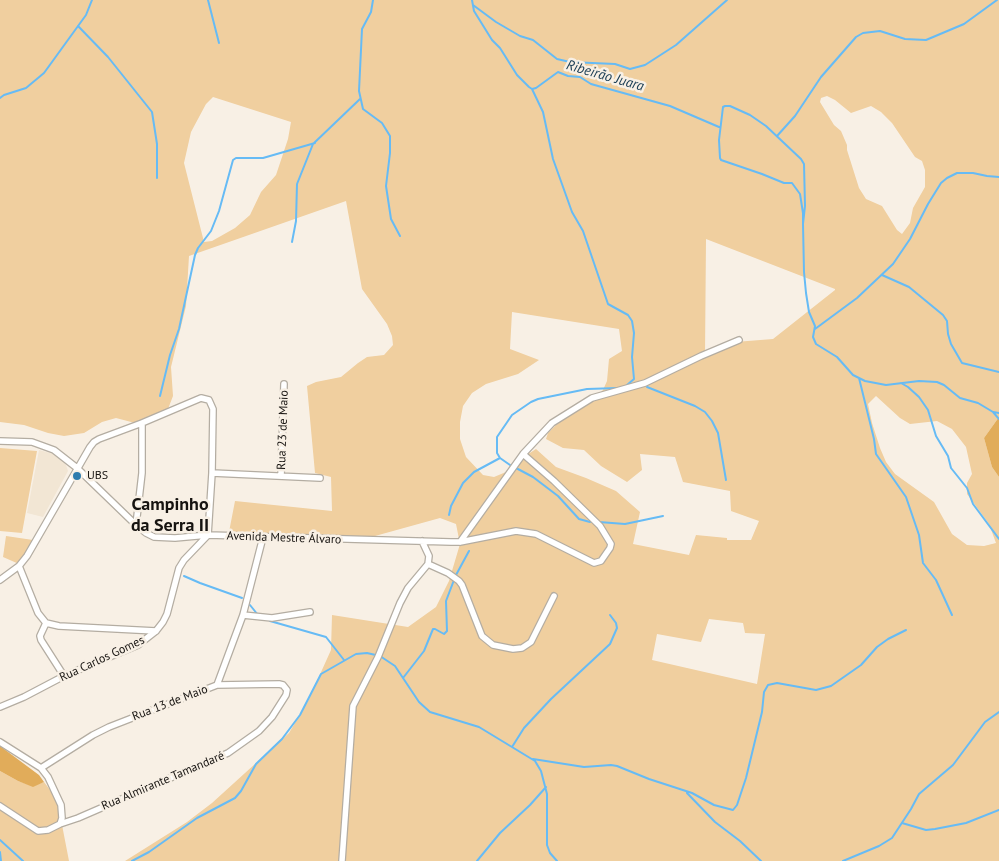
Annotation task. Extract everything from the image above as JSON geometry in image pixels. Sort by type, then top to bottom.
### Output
[{"type":"street","points":[[460,542],[524,454],[552,423],[585,401],[645,383],[739,340]]},
{"type":"street","name":"Rua 23 de Maio","points":[[281,476],[284,384]]},
{"type":"street","points":[[0,580],[19,566],[27,556],[90,447],[99,439],[201,398],[206,398],[212,402],[213,409],[212,473],[208,535]]},
{"type":"street","points":[[136,525],[142,473],[142,423]]},
{"type":"street","name":"Avenida Mestre Álvaro","points":[[0,441],[32,442],[54,450],[78,468],[146,533],[165,538],[208,535],[460,542],[516,531],[536,534],[594,563],[601,561],[611,544],[600,526],[524,454]]},
{"type":"street","points":[[212,473],[320,478]]},
{"type":"street","name":"Rua Carlos Gomes","points":[[0,707],[64,676],[138,645],[156,631],[167,614],[179,568],[184,560],[208,535]]},
{"type":"street","name":"Rua 13 de Maio","points":[[41,768],[109,727],[217,685],[243,615],[263,537]]},
{"type":"street","points":[[342,861],[351,756],[352,712],[378,657],[400,603],[408,588],[428,564],[429,556],[422,541]]},
{"type":"street","points":[[428,564],[448,573],[459,581],[482,636],[493,645],[512,649],[522,648],[531,642],[554,596]]},
{"type":"street","points":[[19,566],[38,613],[46,623],[59,626],[156,631]]},
{"type":"street","points":[[243,615],[272,618],[310,612]]},
{"type":"street","points":[[46,623],[40,636],[64,676]]},
{"type":"street","name":"Rua Almirante Tamandaré","points":[[60,824],[228,753],[259,731],[272,717],[286,695],[287,690],[283,685],[279,684],[217,685]]},
{"type":"street","points":[[0,742],[41,768],[48,777],[63,812],[60,824],[48,830],[38,831],[0,806]]},
{"type":"shaded area","points":[[0,0],[999,0],[999,417],[984,438],[992,467],[999,477],[999,861],[125,861],[187,822],[212,803],[289,733],[308,701],[331,650],[332,615],[408,627],[436,607],[449,581],[460,544],[456,524],[440,518],[375,536],[342,542],[300,542],[229,532],[235,501],[332,511],[331,477],[315,473],[307,386],[316,382],[341,377],[367,357],[384,355],[393,345],[392,336],[387,324],[362,289],[346,201],[189,256],[186,306],[171,367],[173,396],[168,409],[164,413],[135,423],[116,418],[102,422],[84,433],[64,436],[24,425],[0,422]],"holes":[[[827,96],[851,113],[871,106],[881,112],[892,123],[915,157],[922,161],[925,170],[925,187],[913,208],[910,223],[902,234],[897,230],[882,206],[866,199],[859,188],[847,145],[841,131],[834,125],[820,102],[821,98]],[[213,97],[291,122],[288,139],[276,175],[261,192],[250,215],[235,228],[212,241],[204,242],[184,163],[191,132],[206,104]],[[706,239],[835,289],[773,339],[735,342],[705,355]],[[512,312],[619,329],[622,351],[609,359],[607,381],[603,390],[556,425],[548,433],[546,439],[563,448],[584,450],[601,466],[627,482],[642,470],[640,454],[675,457],[683,482],[730,491],[731,511],[759,521],[751,540],[727,540],[727,538],[696,535],[689,555],[633,544],[640,512],[616,491],[556,467],[536,449],[516,462],[506,472],[494,477],[483,475],[466,457],[460,439],[460,422],[463,406],[472,393],[486,384],[518,374],[539,360],[510,349]],[[876,396],[900,418],[910,424],[937,421],[952,429],[966,447],[972,474],[967,483],[967,494],[989,524],[996,543],[984,546],[967,545],[952,534],[934,502],[895,474],[886,462],[872,423],[868,404]],[[709,619],[743,623],[745,633],[765,634],[757,684],[652,660],[657,634],[701,642]]]},
{"type":"shaded area","points":[[999,417],[999,477],[992,467],[984,438]]},
{"type":"shaded area","points":[[0,448],[37,451],[22,533],[0,531]]},
{"type":"shaded area","points":[[39,450],[54,454],[62,460],[68,471],[43,517],[27,513]]},
{"type":"shaded area","points":[[6,536],[33,540],[19,564],[3,557]]},
{"type":"shaded area","points":[[0,746],[39,775],[44,782],[33,787],[0,771]]},
{"type":"shaded area","points":[[0,771],[18,781],[33,786],[44,782],[57,799],[69,861],[0,861]]},
{"type":"waterway","points":[[0,98],[26,88],[44,73],[86,15],[92,0]]},
{"type":"waterway","points":[[208,0],[219,43]]},
{"type":"waterway","points":[[373,0],[371,12],[362,29],[359,91],[363,109],[382,123],[390,136],[386,186],[391,219],[400,236]]},
{"type":"waterway","name":"Ribeirão Juara","points":[[472,0],[474,11],[492,40],[500,48],[517,75],[532,89]]},
{"type":"waterway","points":[[473,5],[496,22],[520,36],[533,40],[557,59],[570,62],[615,64],[630,69],[645,65],[676,45],[727,0]]},
{"type":"waterway","points":[[777,136],[795,116],[821,77],[856,37],[863,33],[880,31],[905,39],[926,40],[964,24],[997,0]]},
{"type":"waterway","points":[[78,26],[108,57],[152,112],[157,144],[157,178]]},
{"type":"waterway","name":"Ribeirão Juara","points":[[532,89],[558,72],[568,76],[580,77],[591,84],[670,106],[719,127]]},
{"type":"waterway","points":[[532,89],[543,112],[553,159],[572,212],[583,231],[608,304],[628,315],[632,321],[634,333],[632,357],[634,379],[627,385]]},
{"type":"waterway","points":[[292,242],[296,221],[297,184],[313,144],[360,99]]},
{"type":"waterway","name":"Ribeirão Juara","points":[[803,224],[805,206],[804,164],[801,159],[766,126],[750,115],[730,106],[723,107],[719,140],[721,160],[784,183],[792,183],[800,194],[803,213],[803,224],[804,272],[806,293],[809,312],[815,326],[813,337],[816,344],[837,357],[853,375],[865,381],[886,385],[919,381],[937,382],[944,385],[960,398],[978,403],[993,412],[999,413]]},
{"type":"waterway","points":[[160,396],[170,355],[179,329],[195,255],[211,231],[219,211],[233,160],[236,158],[263,158],[315,143]]},
{"type":"waterway","points":[[815,329],[857,298],[893,264],[910,239],[941,183],[947,178],[957,173],[973,173],[999,177]]},
{"type":"waterway","points":[[882,275],[909,287],[943,315],[947,321],[951,344],[962,363],[999,372]]},
{"type":"waterway","points":[[859,378],[876,454],[906,497],[919,535],[923,563],[936,580],[952,615]]},
{"type":"waterway","points":[[901,383],[919,397],[928,410],[936,436],[948,456],[951,468],[967,488],[973,504],[999,539]]},
{"type":"waterway","points":[[647,387],[695,406],[705,412],[718,433],[726,480]]},
{"type":"waterway","points":[[510,465],[500,458],[497,453],[497,437],[512,415],[538,399],[587,389],[618,388]]},
{"type":"waterway","name":"Ribeirão Juara","points":[[993,412],[999,419]]},
{"type":"waterway","points":[[449,515],[451,506],[463,483],[474,472],[500,458]]},
{"type":"waterway","points":[[516,468],[533,477],[558,496],[579,519],[590,522]]},
{"type":"waterway","points":[[599,522],[625,524],[663,516]]},
{"type":"waterway","points":[[456,575],[469,551]]},
{"type":"waterway","points":[[184,576],[242,598]]},
{"type":"waterway","points":[[403,678],[424,651],[433,629],[444,634],[447,631],[446,601],[454,580]]},
{"type":"waterway","points":[[250,605],[258,615]]},
{"type":"waterway","points":[[512,747],[524,728],[551,699],[610,644],[617,628],[610,615]]},
{"type":"waterway","points":[[270,621],[326,637],[344,660]]},
{"type":"waterway","points":[[533,759],[584,767],[617,766],[692,793],[714,805],[733,810],[737,805],[746,778],[762,712],[764,692],[768,685],[777,683],[816,690],[831,686],[861,665],[877,647],[906,630]]},
{"type":"waterway","points":[[132,861],[149,852],[197,818],[235,798],[256,764],[282,739],[300,715],[321,674],[356,654],[367,653],[380,656],[395,666],[419,702],[430,712],[479,727],[535,761],[541,771],[547,794],[547,845],[550,853],[557,861]]},
{"type":"waterway","points":[[843,861],[879,846],[892,838],[919,794],[953,765],[985,722],[999,712]]},
{"type":"waterway","points":[[477,861],[500,833],[546,787]]},
{"type":"waterway","points":[[687,793],[715,822],[740,841],[761,861]]},
{"type":"waterway","points":[[902,823],[926,830],[935,829],[966,823],[999,810]]},
{"type":"waterway","points":[[0,840],[23,861]]},
{"type":"waterway","points":[[0,852],[1,861]]},
{"type":"place","name":"UBS","points":[[77,476]]},
{"type":"district","name":"Campinho da Serra II","points":[[170,515]]}]
